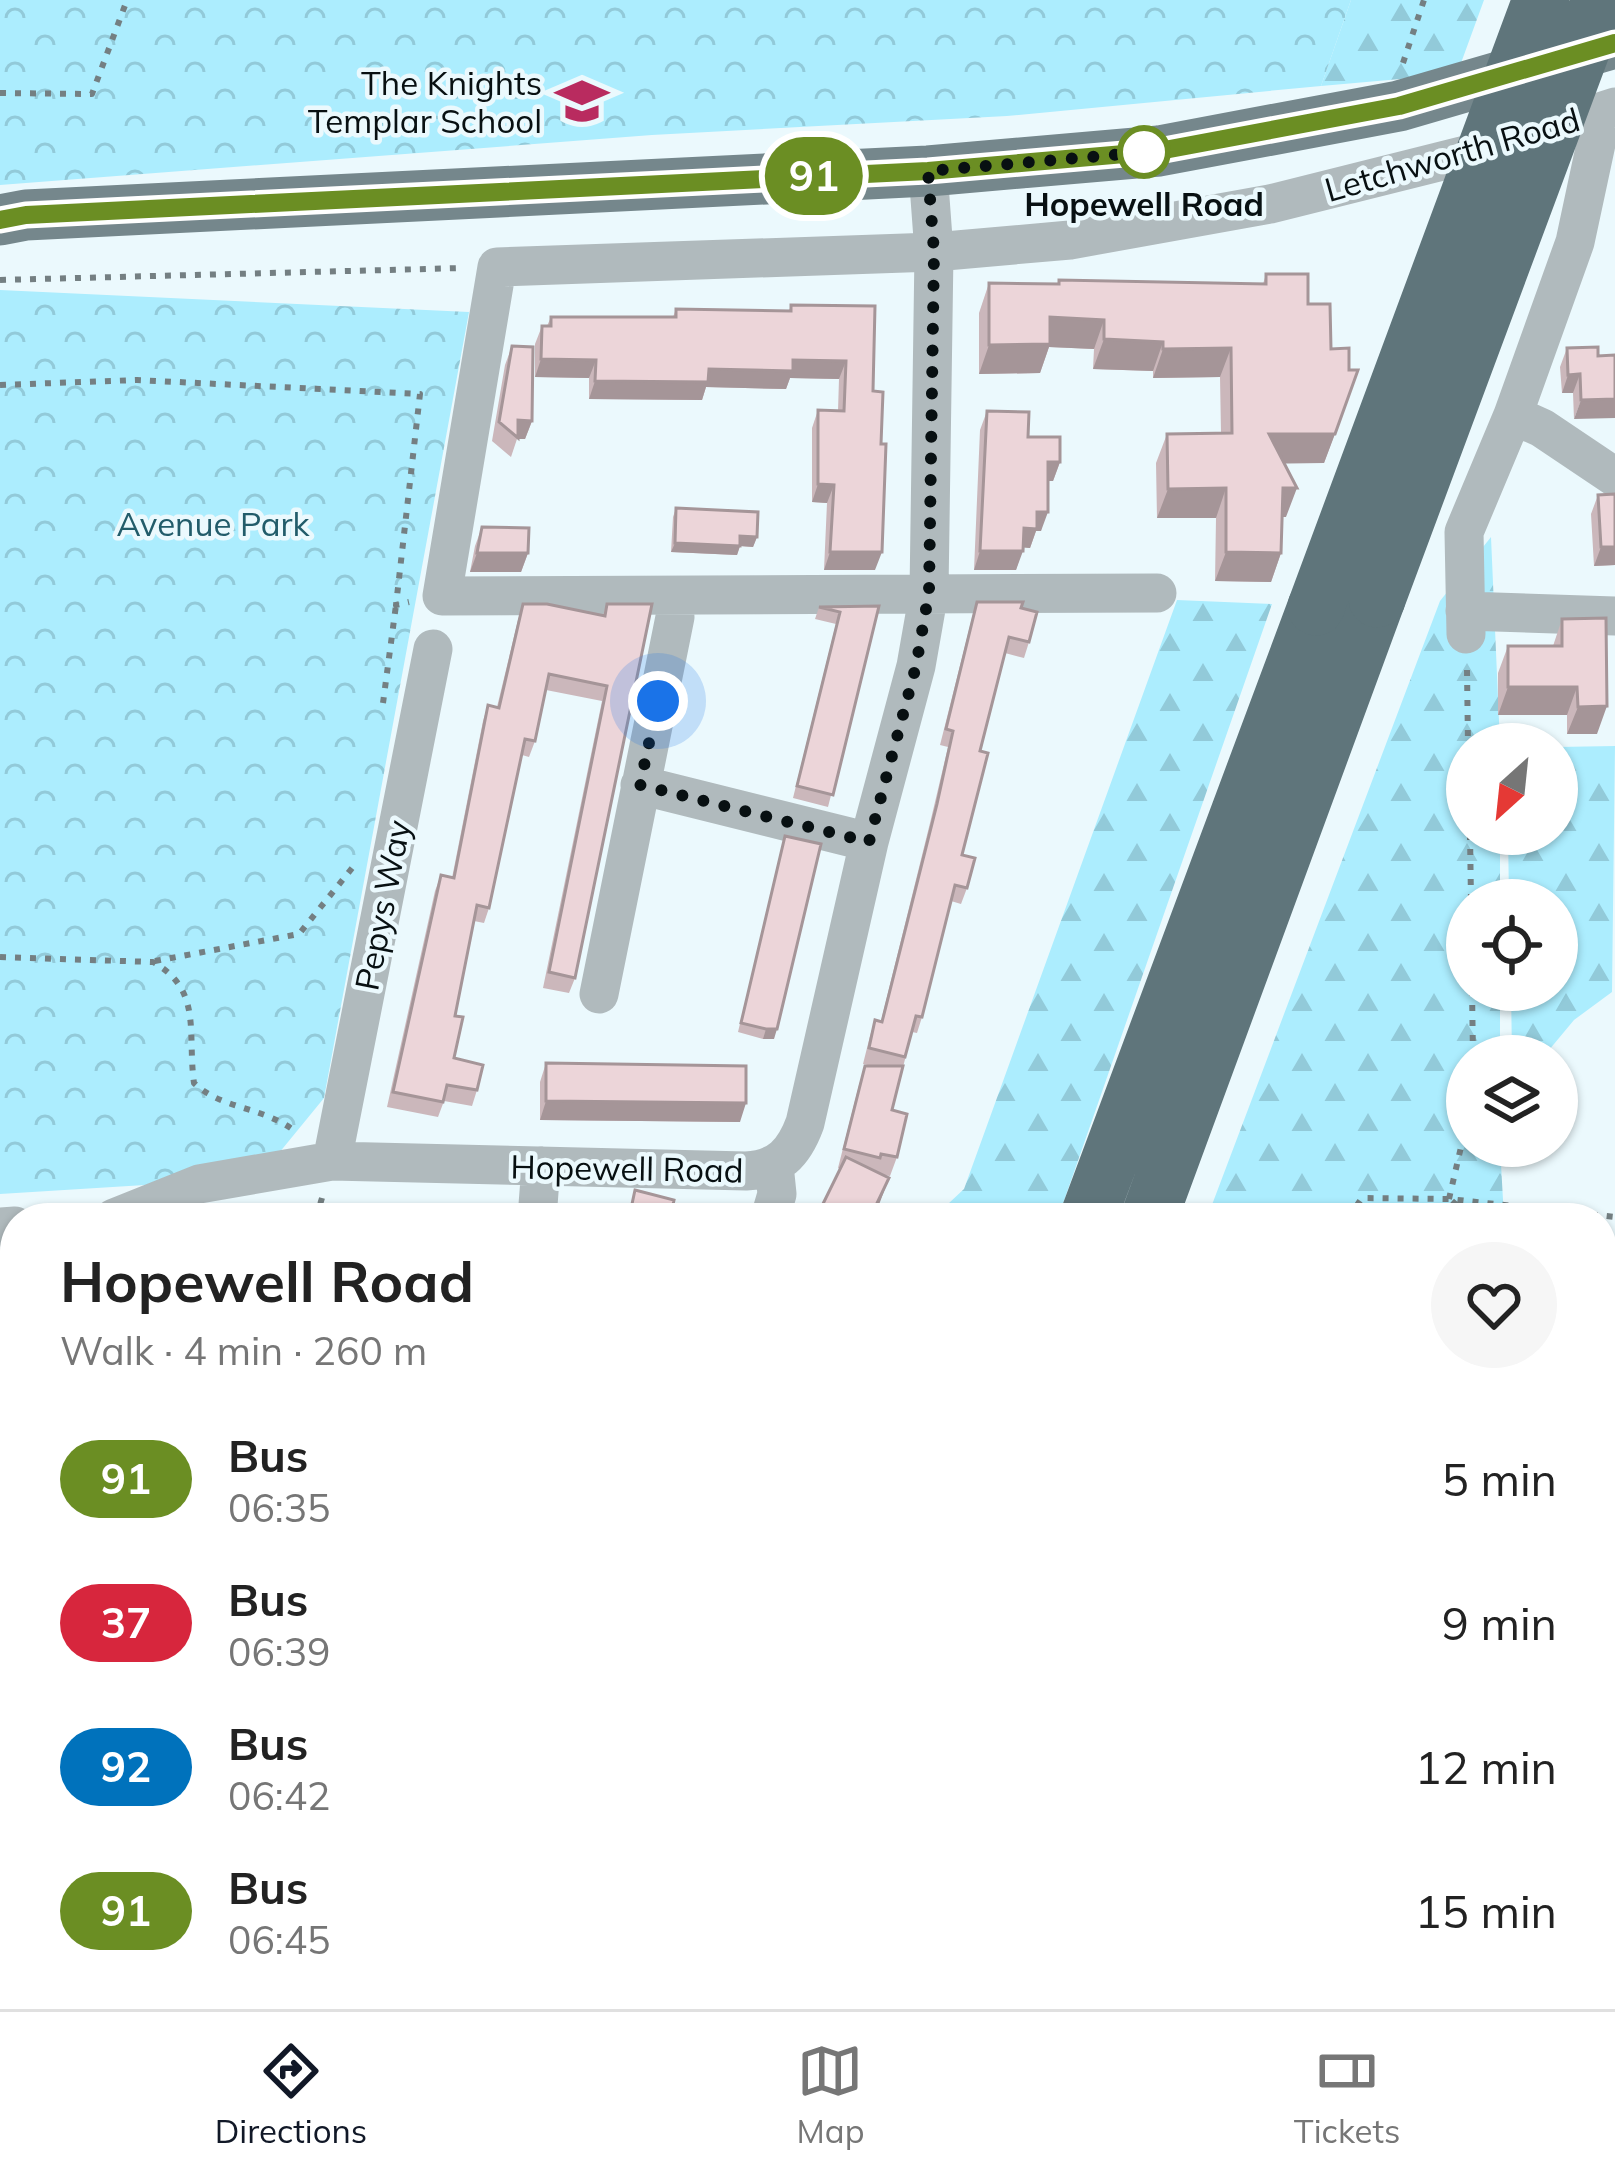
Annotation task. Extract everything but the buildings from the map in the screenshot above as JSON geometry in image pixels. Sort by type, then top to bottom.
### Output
[{"type":"highway","points":[[1094,1203],[1541,0]]},
{"type":"highway","points":[[1155,1203],[1600,0]]},
{"type":"main road","name":"Letchworth Road","points":[[0,220],[928,171],[1159,151],[1312,125],[1442,94],[1615,43]]},
{"type":"street","points":[[1609,109],[1575,242],[1513,415],[1464,532],[1466,622],[1615,616]]},
{"type":"street","name":"Letchworth Road","points":[[497,267],[934,252],[1070,240],[1270,204],[1462,156],[1609,109]]},
{"type":"street","points":[[928,171],[934,252]]},
{"type":"street","name":"Hopewell Road","points":[[152,1203],[199,1184],[332,1161],[746,1172],[774,1165],[791,1152],[805,1123],[869,842],[916,666],[929,592],[934,252]]},
{"type":"street","points":[[497,267],[442,596],[1157,593]]},
{"type":"street","points":[[1513,415],[1558,438],[1615,477]]},
{"type":"street","points":[[599,994],[676,616]]},
{"type":"street","name":"Pepys Way","points":[[332,1161],[433,649]]},
{"type":"street","points":[[640,785],[869,842]]},
{"type":"street","points":[[774,1165],[774,1203]]},
{"type":"street","points":[[538,1203],[541,1166]]},
{"type":"path","points":[[0,93],[92,94],[127,0]]},
{"type":"path","points":[[0,280],[497,267]]},
{"type":"path","points":[[0,385],[137,380],[420,394],[381,718]]},
{"type":"path","points":[[396,605],[442,596]]},
{"type":"path","points":[[1466,622],[1468,723]]},
{"type":"path","points":[[0,957],[153,962],[298,934],[364,854]]},
{"type":"path","points":[[153,962],[180,982],[189,1000],[194,1083],[218,1100],[278,1118],[332,1161]]},
{"type":"path","points":[[1449,1199],[1456,1167]]},
{"type":"path","points":[[1358,1203],[1362,1198],[1486,1203]]},
{"type":"path","points":[[1449,1199],[1454,1203]]},
{"type":"green space","name":"The Knights Templar School","points":[[0,0],[1351,0],[1321,86],[1007,116],[652,135],[0,185]]},
{"type":"green space","points":[[1351,0],[1484,0],[1457,74],[1321,86]]},
{"type":"green space","name":"Avenue Park","points":[[0,290],[469,312],[324,1098],[279,1153],[161,1184],[0,1194]]},
{"type":"green space","points":[[1491,537],[1499,723],[1446,723],[1446,855],[1500,855],[1500,879],[1446,879],[1446,1011],[1500,1011],[1500,1035],[1446,1035],[1446,1167],[1501,1167],[1503,1203],[1213,1203],[1440,601]]},
{"type":"green space","points":[[1177,600],[1272,604],[1063,1203],[949,1203],[964,1189]]},
{"type":"green space","points":[[1615,746],[1612,992],[1562,1035],[1512,1035],[1511,1011],[1578,1011],[1578,879],[1509,879],[1508,855],[1578,855],[1578,747]]},
{"type":"bus line","name":"91","points":[[0,220],[26,215],[928,171],[1159,151],[1399,106],[1615,43]]},
{"type":"place","name":"The Knights Templar School","points":[[582,101]]},
{"type":"place","name":"Hopewell Road","points":[[1144,152]]},
{"type":"route","points":[[658,701],[640,785],[869,842],[916,666],[929,592],[934,252],[928,171],[1159,151],[1144,152]]}]
